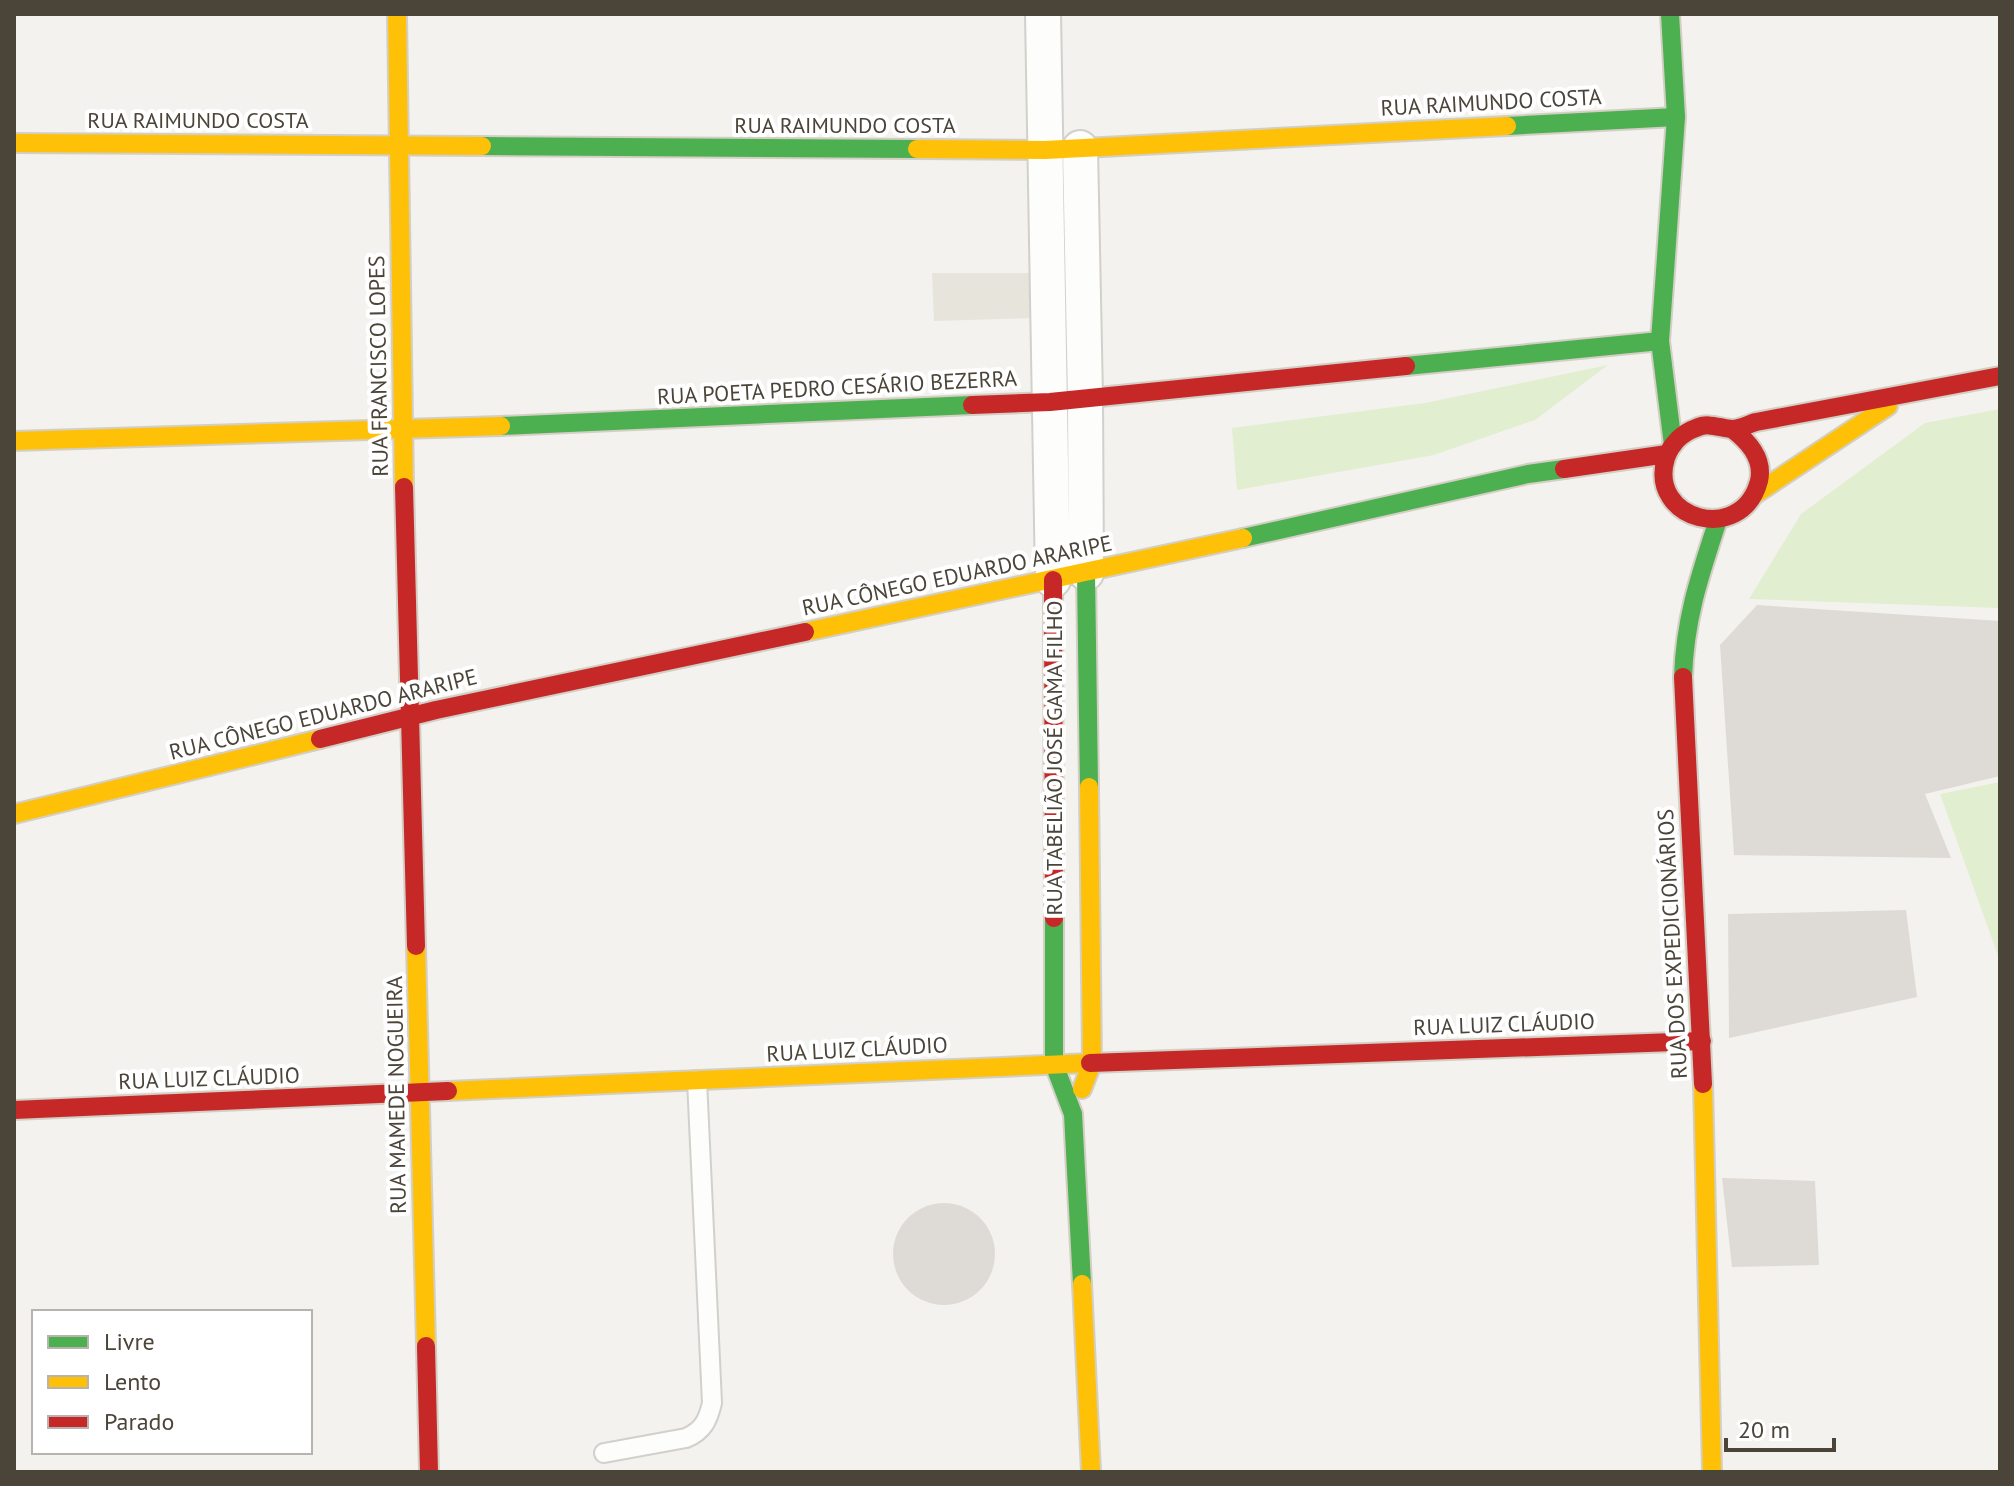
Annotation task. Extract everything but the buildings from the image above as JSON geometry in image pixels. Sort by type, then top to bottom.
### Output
[{"type":"main road","name":"RUA FRANCISCO LOPES","points":[[397,14],[411,717]]},
{"type":"main road","points":[[1670,14],[1676,117],[1660,349],[1670,449],[1664,468],[1664,482],[1678,508],[1690,515],[1704,520],[1729,518],[1748,505],[1754,495],[1760,474],[1755,452],[1749,442],[1725,427],[1701,403]]},
{"type":"main road","name":"RUA RAIMUNDO COSTA","points":[[14,143],[1045,150],[1676,117]]},
{"type":"main road","points":[[1660,349],[1683,380]]},
{"type":"main road","name":"RUA POETA PEDRO CESÁRIO BEZERRA","points":[[14,441],[403,430],[1050,402],[1660,349]]},
{"type":"main road","name":"RUA CÔNEGO EDUARDO ARARIPE","points":[[14,814],[436,710],[1070,576],[1528,474],[1670,449],[1679,437],[1698,426],[1725,427],[1756,422],[2000,376]]},
{"type":"main road","name":"RUA CÔNEGO EDUARDO ARARIPE","points":[[1754,495],[1904,395]]},
{"type":"main road","name":"RUA DOS EXPEDICIONÁRIOS","points":[[1712,1472],[1702,1041],[1683,675],[1686,632],[1695,589],[1718,520]]},
{"type":"main road","name":"RUA TABELIÃO JOSÉ GAMA FILHO","points":[[1070,576],[1092,1063],[1073,1114]]},
{"type":"main road","name":"RUA TABELIÃO JOSÉ GAMA FILHO","points":[[1070,576],[1054,1064],[1073,1114],[1091,1472]]},
{"type":"main road","name":"RUA MAMEDE NOGUEIRA","points":[[411,717],[429,1472]]},
{"type":"main road","name":"RUA LUIZ CLÁUDIO","points":[[14,1110],[1054,1064],[1702,1041]]},
{"type":"street","name":"RUA TABELIÃO JOSÉ GAMA FILHO","points":[[1043,14],[1050,402],[1070,576]]},
{"type":"street","name":"RUA TABELIÃO JOSÉ GAMA FILHO","points":[[1070,576],[1085,397],[1080,148]]},
{"type":"lane","points":[[604,1453],[686,1438],[697,1434],[709,1416],[712,1403],[697,1080]]},
{"type":"shaded area","points":[[932,273],[1034,273],[1032,318],[934,321]]},
{"type":"green space","points":[[1608,365],[1535,420],[1434,455],[1237,490],[1232,428],[1425,403]]},
{"type":"green space","points":[[2000,409],[2000,608],[1749,599],[1801,514],[1925,423]]},
{"type":"green space","points":[[2000,782],[2000,961],[1940,794]]},
{"type":"traffic: fast","points":[[1670,14],[1676,117],[1660,341],[1673,445]]},
{"type":"traffic: fast","points":[[1507,126],[1676,117]]},
{"type":"traffic: fast","points":[[482,146],[917,149]]},
{"type":"traffic: fast","points":[[1406,366],[1660,341]]},
{"type":"traffic: fast","points":[[501,426],[972,405]]},
{"type":"traffic: fast","points":[[1243,538],[1528,474],[1564,469]]},
{"type":"traffic: fast","points":[[1683,677],[1690,616],[1718,520]]},
{"type":"traffic: fast","points":[[1086,573],[1089,787]]},
{"type":"traffic: fast","points":[[1054,918],[1054,1064],[1073,1114],[1082,1284]]},
{"type":"traffic: slow","points":[[397,14],[404,487]]},
{"type":"traffic: slow","points":[[917,149],[1045,150],[1507,126]]},
{"type":"traffic: slow","points":[[14,143],[482,146]]},
{"type":"traffic: slow","points":[[1754,495],[1888,406]]},
{"type":"traffic: slow","points":[[14,441],[501,426]]},
{"type":"traffic: slow","points":[[805,632],[1243,538]]},
{"type":"traffic: slow","points":[[14,814],[320,739]]},
{"type":"traffic: slow","points":[[1082,1089],[1092,1063],[1089,787]]},
{"type":"traffic: slow","points":[[416,946],[426,1346]]},
{"type":"traffic: slow","points":[[448,1091],[1090,1063]]},
{"type":"traffic: slow","points":[[1703,1084],[1712,1472]]},
{"type":"traffic: slow","points":[[1082,1284],[1091,1472]]},
{"type":"traffic: jam","points":[[972,405],[1050,402],[1406,366]]},
{"type":"traffic: jam","points":[[1732,429],[1749,445],[1759,465],[1759,481],[1749,501],[1735,514],[1717,519],[1699,517],[1683,510],[1670,497],[1664,479],[1666,458],[1678,440],[1696,428],[1710,425],[1735,429],[1756,422],[2000,376]]},
{"type":"traffic: jam","points":[[1564,469],[1667,454]]},
{"type":"traffic: jam","points":[[404,487],[416,946]]},
{"type":"traffic: jam","points":[[1053,580],[1054,918]]},
{"type":"traffic: jam","points":[[320,739],[436,710],[805,632]]},
{"type":"traffic: jam","points":[[1683,677],[1703,1084]]},
{"type":"traffic: jam","points":[[1090,1063],[1702,1041]]},
{"type":"traffic: jam","points":[[14,1110],[448,1091]]},
{"type":"traffic: jam","points":[[426,1346],[429,1472]]}]
